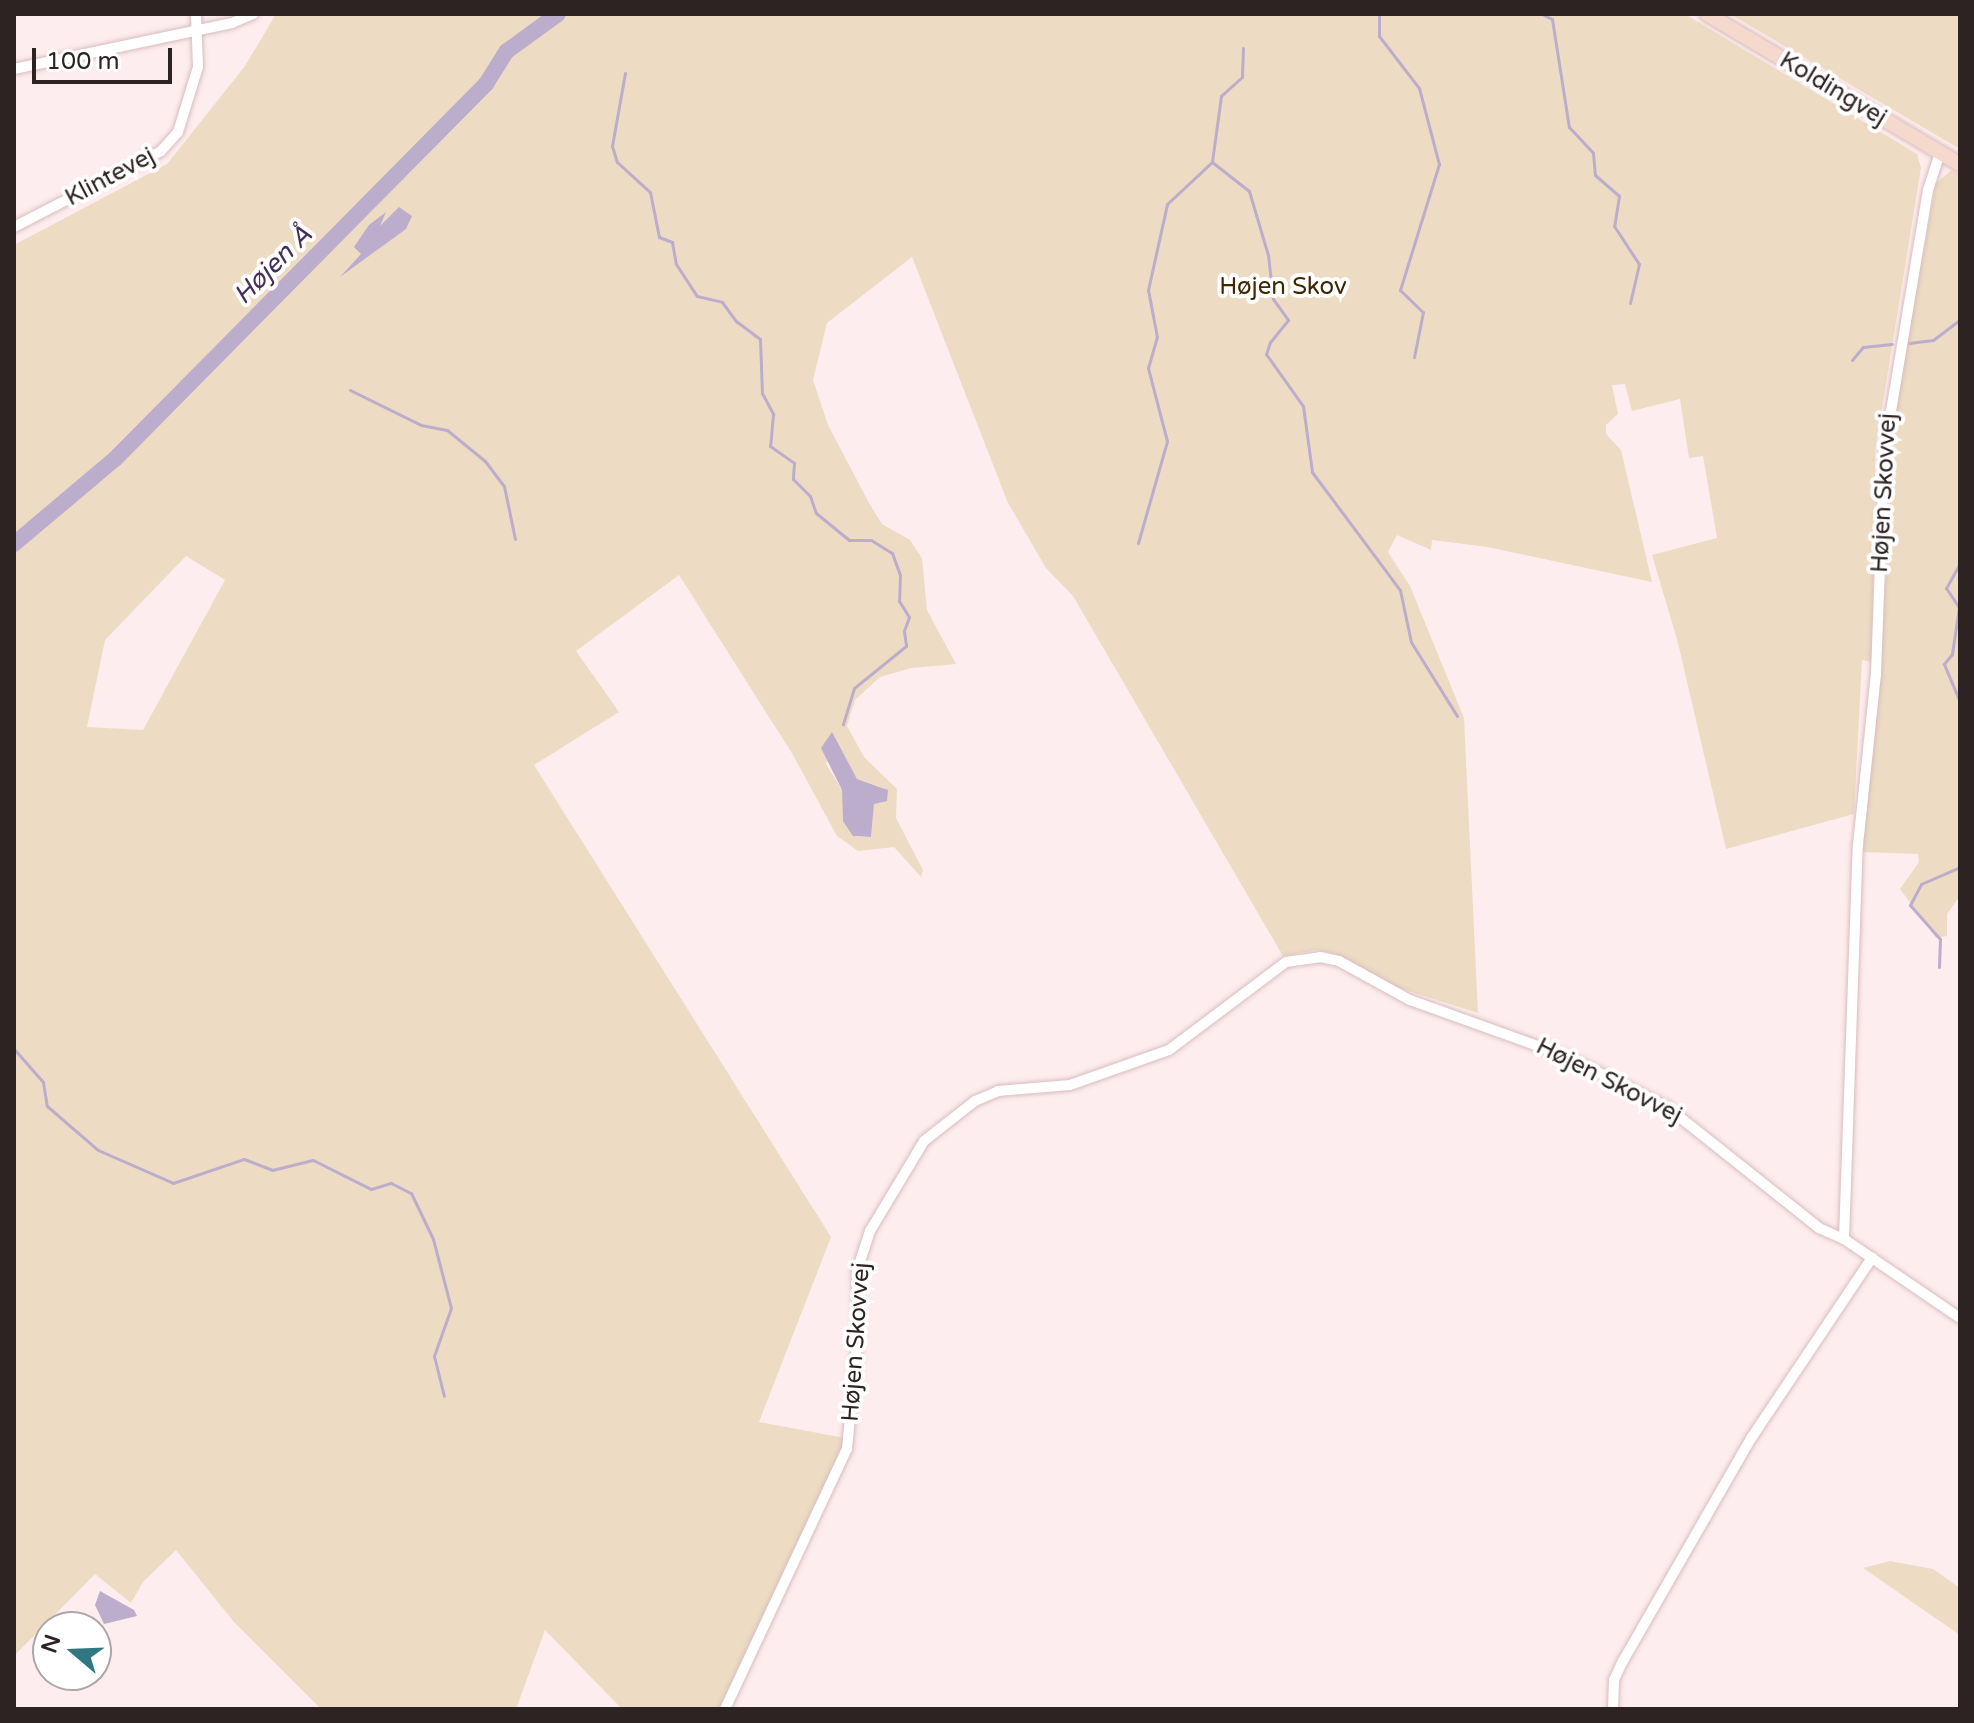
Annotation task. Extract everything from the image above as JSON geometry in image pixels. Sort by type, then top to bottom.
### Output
[{"type":"main road","name":"Koldingvej","points":[[1707,14],[1960,164]]},
{"type":"street","name":"Klintevej","points":[[14,227],[161,151],[178,132],[194,94],[196,14]]},
{"type":"street","points":[[14,69],[198,30],[253,14]]},
{"type":"street","name":"Højen Skovvej","points":[[725,1709],[847,1449],[858,1332],[857,1271],[870,1231],[911,1158],[946,1120],[975,1101],[998,1091],[1070,1085],[1169,1050],[1286,962],[1320,957],[1339,961],[1410,1000],[1537,1042],[1582,1064],[1667,1107],[1819,1228],[1844,1239],[1858,845],[1876,674],[1884,453],[1928,190],[1940,152]]},
{"type":"street","points":[[1844,1239],[1960,1318]]},
{"type":"street","points":[[1613,1709],[1614,1680],[1623,1661],[1752,1437],[1872,1258]]},
{"type":"green space","name":"Højen Skov","points":[[276,14],[1685,14],[1917,154],[1921,168],[1875,451],[1872,662],[1862,660],[1854,814],[1726,849],[1678,643],[1652,555],[1717,538],[1703,456],[1689,458],[1680,399],[1632,411],[1625,384],[1612,385],[1618,414],[1606,425],[1606,434],[1621,450],[1652,582],[1487,547],[1432,540],[1431,550],[1397,535],[1388,552],[1410,586],[1464,718],[1478,1013],[1399,988],[1336,954],[1316,950],[1283,956],[1073,596],[1046,568],[1008,503],[912,257],[827,323],[813,380],[828,425],[869,503],[882,524],[910,540],[922,558],[927,610],[956,664],[911,668],[880,677],[855,700],[847,726],[864,757],[897,789],[896,818],[923,870],[921,877],[894,847],[858,851],[837,836],[793,755],[679,575],[576,651],[619,712],[534,765],[831,1237],[759,1422],[845,1438],[842,1451],[719,1709],[622,1709],[545,1630],[516,1709],[321,1709],[234,1622],[176,1550],[143,1582],[131,1603],[95,1574],[58,1611],[32,1611],[32,1638],[14,1656],[14,245],[167,164],[245,66]],"holes":[[[186,556],[225,580],[143,730],[87,727],[105,640]],[[835,739],[857,779],[884,788],[874,803],[871,837],[857,837],[845,819],[842,790],[826,764]]]},
{"type":"green space","points":[[1730,14],[1960,14],[1960,149]]},
{"type":"green space","points":[[1952,170],[1960,175],[1960,896],[1947,914],[1947,936],[1936,938],[1900,889],[1919,862],[1918,854],[1862,852],[1881,662],[1895,403],[1936,183]]},
{"type":"green space","points":[[1890,1561],[1933,1569],[1960,1588],[1960,1635],[1863,1568]]},
{"type":"shaded area","points":[[399,207],[412,216],[406,229],[340,277],[361,254],[354,247],[369,225],[386,212],[380,226]]},
{"type":"shaded area","points":[[832,732],[857,779],[888,790],[887,801],[874,804],[871,837],[853,836],[843,821],[842,790],[821,748]]},
{"type":"shaded area","points":[[100,1591],[134,1610],[137,1616],[112,1622],[112,1611],[98,1611],[95,1605]]},
{"type":"waterway","name":"Højen Å","points":[[14,544],[115,459],[486,84],[507,51],[558,14]]},
{"type":"waterway","points":[[1379,14],[1379,36],[1419,88],[1439,164],[1400,290],[1423,312],[1414,357]]},
{"type":"waterway","points":[[1542,14],[1552,19],[1569,127],[1593,153],[1595,175],[1619,196],[1614,226],[1639,264],[1630,303]]},
{"type":"waterway","points":[[1243,48],[1242,77],[1221,96],[1212,162],[1249,191],[1268,255],[1273,299],[1288,320],[1270,342],[1266,354],[1303,406],[1312,472],[1400,590],[1411,642],[1457,716]]},
{"type":"waterway","points":[[625,73],[612,146],[617,162],[650,192],[659,237],[672,242],[676,264],[697,296],[722,302],[736,321],[760,339],[762,393],[773,414],[770,446],[794,463],[793,479],[810,496],[816,513],[849,540],[871,540],[892,553],[900,575],[899,601],[909,617],[904,631],[906,646],[854,688],[843,724]]},
{"type":"waterway","points":[[1138,543],[1167,441],[1148,368],[1157,337],[1148,290],[1167,204],[1212,162]]},
{"type":"waterway","points":[[1960,254],[1960,319]]},
{"type":"waterway","points":[[1909,343],[1933,340],[1960,320]]},
{"type":"waterway","points":[[1852,360],[1863,347],[1892,344]]},
{"type":"waterway","points":[[350,390],[421,425],[447,430],[485,461],[504,486],[515,539]]},
{"type":"waterway","points":[[1960,563],[1946,588],[1959,607],[1952,654],[1944,664],[1960,702]]},
{"type":"waterway","points":[[1939,967],[1940,939],[1910,905],[1921,884],[1960,867]]},
{"type":"waterway","points":[[14,1049],[43,1082],[47,1106],[98,1150],[173,1183],[244,1159],[272,1170],[313,1160],[371,1189],[391,1183],[411,1193],[433,1239],[451,1308],[434,1356],[444,1396]]}]
